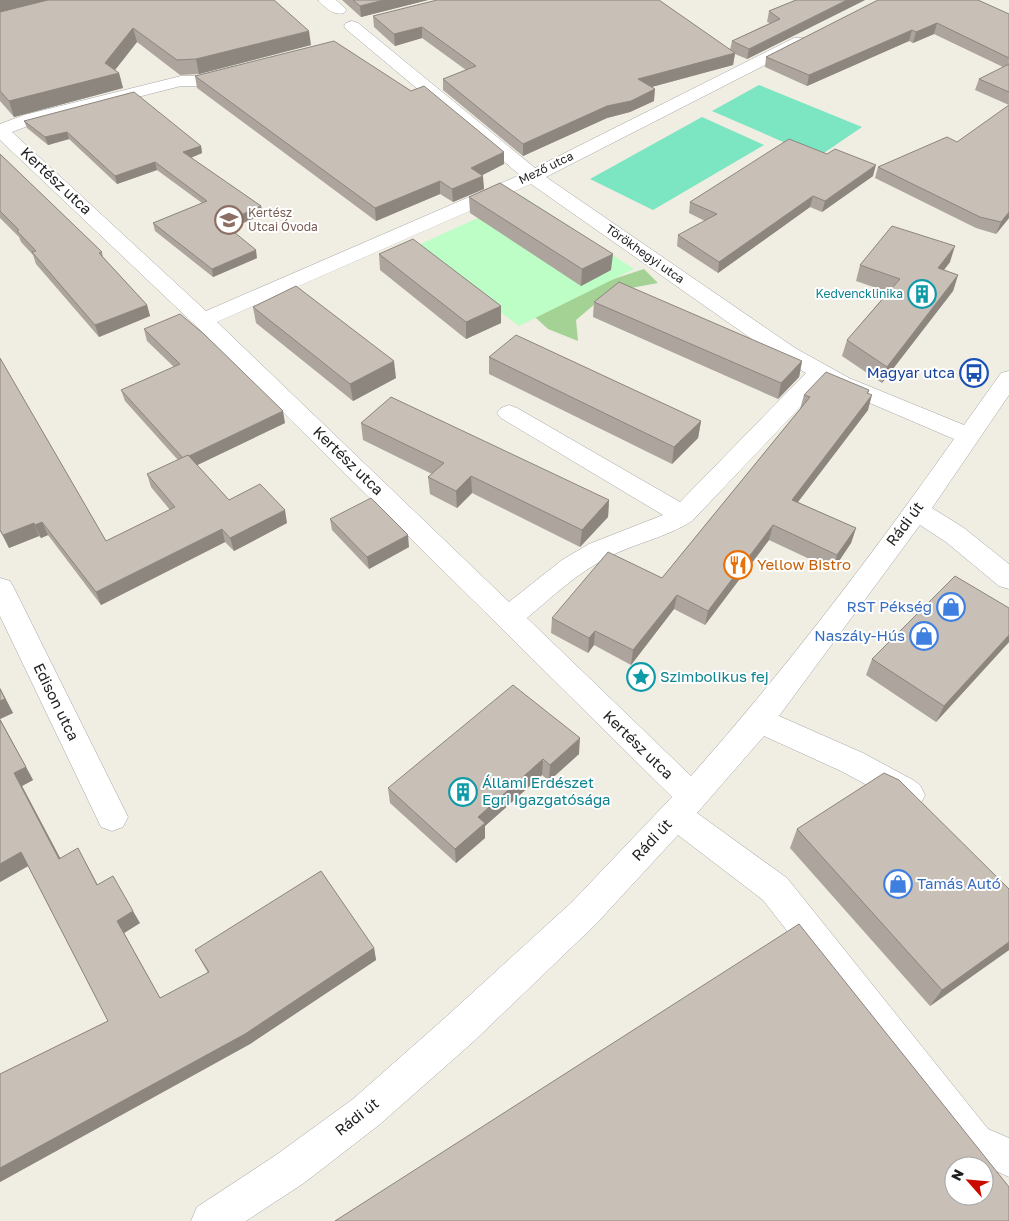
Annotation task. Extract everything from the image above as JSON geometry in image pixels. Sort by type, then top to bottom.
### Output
[{"type":"street","points":[[326,0],[339,10]]},
{"type":"street","name":"Törökhegyi utca","points":[[355,32],[533,176],[787,354],[841,383],[967,435]]},
{"type":"street","name":"Mező utca","points":[[203,320],[533,176],[812,35]]},
{"type":"street","points":[[0,130],[30,119],[172,83],[198,81],[245,69]]},
{"type":"street","name":"Kertész utca","points":[[0,130],[203,320],[509,617],[684,806],[775,889],[975,1142],[1009,1158]]},
{"type":"street","points":[[509,617],[580,561],[611,544],[671,524],[683,515],[820,372]]},
{"type":"street","name":"Rádi út","points":[[211,1221],[290,1169],[366,1112],[460,1030],[584,913],[684,806],[759,720],[916,510],[967,435],[1009,378]]},
{"type":"street","points":[[509,414],[683,515]]},
{"type":"street","points":[[916,510],[955,535],[1009,579]]},
{"type":"street","name":"Edison utca","points":[[0,588],[112,817]]},
{"type":"street","points":[[759,720],[852,762],[902,789],[931,816]]},
{"type":"green space","points":[[759,85],[862,127],[818,157],[712,111]]},
{"type":"green space","points":[[702,117],[764,145],[653,210],[590,179]]},
{"type":"green space","points":[[524,197],[634,269],[519,326],[414,247]]},
{"type":"green space","points":[[644,269],[658,283],[609,292],[576,320],[578,341],[548,329],[511,295],[571,293]]},
{"type":"building","points":[[48,0],[274,0],[309,31],[196,59],[177,60],[133,28],[105,63],[119,73],[9,101],[0,91],[0,12]]},
{"type":"building","points":[[353,0],[384,0],[360,6]]},
{"type":"building","points":[[437,0],[659,0],[735,53],[638,79],[655,89],[631,101],[607,106],[523,144],[443,79],[476,66],[422,27],[394,34],[373,16]]},
{"type":"building","points":[[796,0],[847,0],[749,49],[732,41],[780,19],[769,11]]},
{"type":"building","points":[[878,0],[978,0],[1009,14],[1009,58],[937,23],[916,32],[912,30],[809,75],[766,57]]},
{"type":"building","points":[[334,41],[411,91],[424,86],[504,152],[471,168],[483,176],[452,189],[440,181],[375,208],[195,76]]},
{"type":"building","points":[[1009,64],[1009,92],[979,79]]},
{"type":"building","points":[[134,92],[201,146],[183,152],[261,206],[223,223],[256,250],[212,269],[153,223],[207,201],[155,162],[115,176],[67,132],[45,137],[24,121]]},
{"type":"building","points":[[1009,105],[1009,212],[1001,222],[980,217],[878,167],[947,137],[957,142]]},
{"type":"building","points":[[789,139],[827,154],[835,149],[876,165],[825,201],[813,196],[719,262],[678,235],[717,214],[690,202]]},
{"type":"building","points":[[0,154],[102,252],[99,253],[147,305],[95,325],[32,252],[36,251],[17,231],[19,230],[0,211]]},
{"type":"building","points":[[500,183],[613,254],[582,269],[469,197]]},
{"type":"building","points":[[892,226],[955,246],[938,268],[958,275],[887,367],[847,340],[900,279],[860,265]]},
{"type":"building","points":[[413,239],[501,306],[466,322],[379,254]]},
{"type":"building","points":[[619,282],[802,361],[781,383],[594,302]]},
{"type":"building","points":[[296,286],[394,361],[350,384],[253,307]]},
{"type":"building","points":[[180,314],[205,335],[283,411],[183,458],[121,390],[180,364],[144,329]]},
{"type":"building","points":[[516,335],[701,421],[674,447],[489,357]]},
{"type":"building","points":[[0,358],[106,541],[175,507],[147,474],[188,455],[229,500],[260,484],[285,510],[230,538],[222,529],[96,592],[42,522],[35,525],[34,523],[3,535],[0,530]]},
{"type":"building","points":[[826,372],[869,390],[867,393],[872,395],[792,500],[856,528],[837,555],[773,525],[708,611],[677,595],[633,650],[595,631],[589,638],[552,618],[608,552],[662,578],[810,397],[804,395]]},
{"type":"building","points":[[391,397],[609,500],[582,530],[471,476],[456,491],[428,477],[444,463],[361,423]]},
{"type":"building","points":[[371,498],[408,535],[367,557],[330,519]]},
{"type":"building","points":[[955,576],[1009,608],[1009,635],[944,706],[872,659]]},
{"type":"building","name":"Állami Erdészet Egri Igazgatósága","points":[[513,685],[580,738],[550,765],[543,759],[478,817],[485,823],[455,849],[388,788]]},
{"type":"building","points":[[0,689],[5,699],[0,701]]},
{"type":"building","points":[[0,720],[26,767],[14,773],[59,859],[78,848],[97,885],[113,876],[133,911],[117,921],[160,998],[209,972],[195,950],[321,871],[374,948],[245,1034],[0,1168],[0,1074],[108,1021],[21,852],[0,864]]},
{"type":"building","name":"Tamás Autó","points":[[884,773],[899,780],[1009,889],[1009,942],[942,990],[797,829]]},
{"type":"building","points":[[799,924],[984,1156],[944,1156],[944,1206],[994,1206],[994,1168],[1009,1187],[1009,1221],[335,1221]]},
{"type":"place","name":"Kertész Utcai Óvoda","points":[[229,220]]},
{"type":"place","name":"Kedvencklinika","points":[[922,294]]},
{"type":"place","name":"Magyar utca","points":[[974,373]]},
{"type":"place","name":"Yellow Bistro","points":[[738,565]]},
{"type":"place","name":"RST Pékség","points":[[951,607]]},
{"type":"place","name":"Naszály-Hús","points":[[924,636]]},
{"type":"place","name":"Szimbolikus fej","points":[[641,677]]},
{"type":"place","name":"Állami Erdészet Egri Igazgatósága","points":[[463,792]]},
{"type":"place","name":"Tamás Autó","points":[[898,884]]}]
